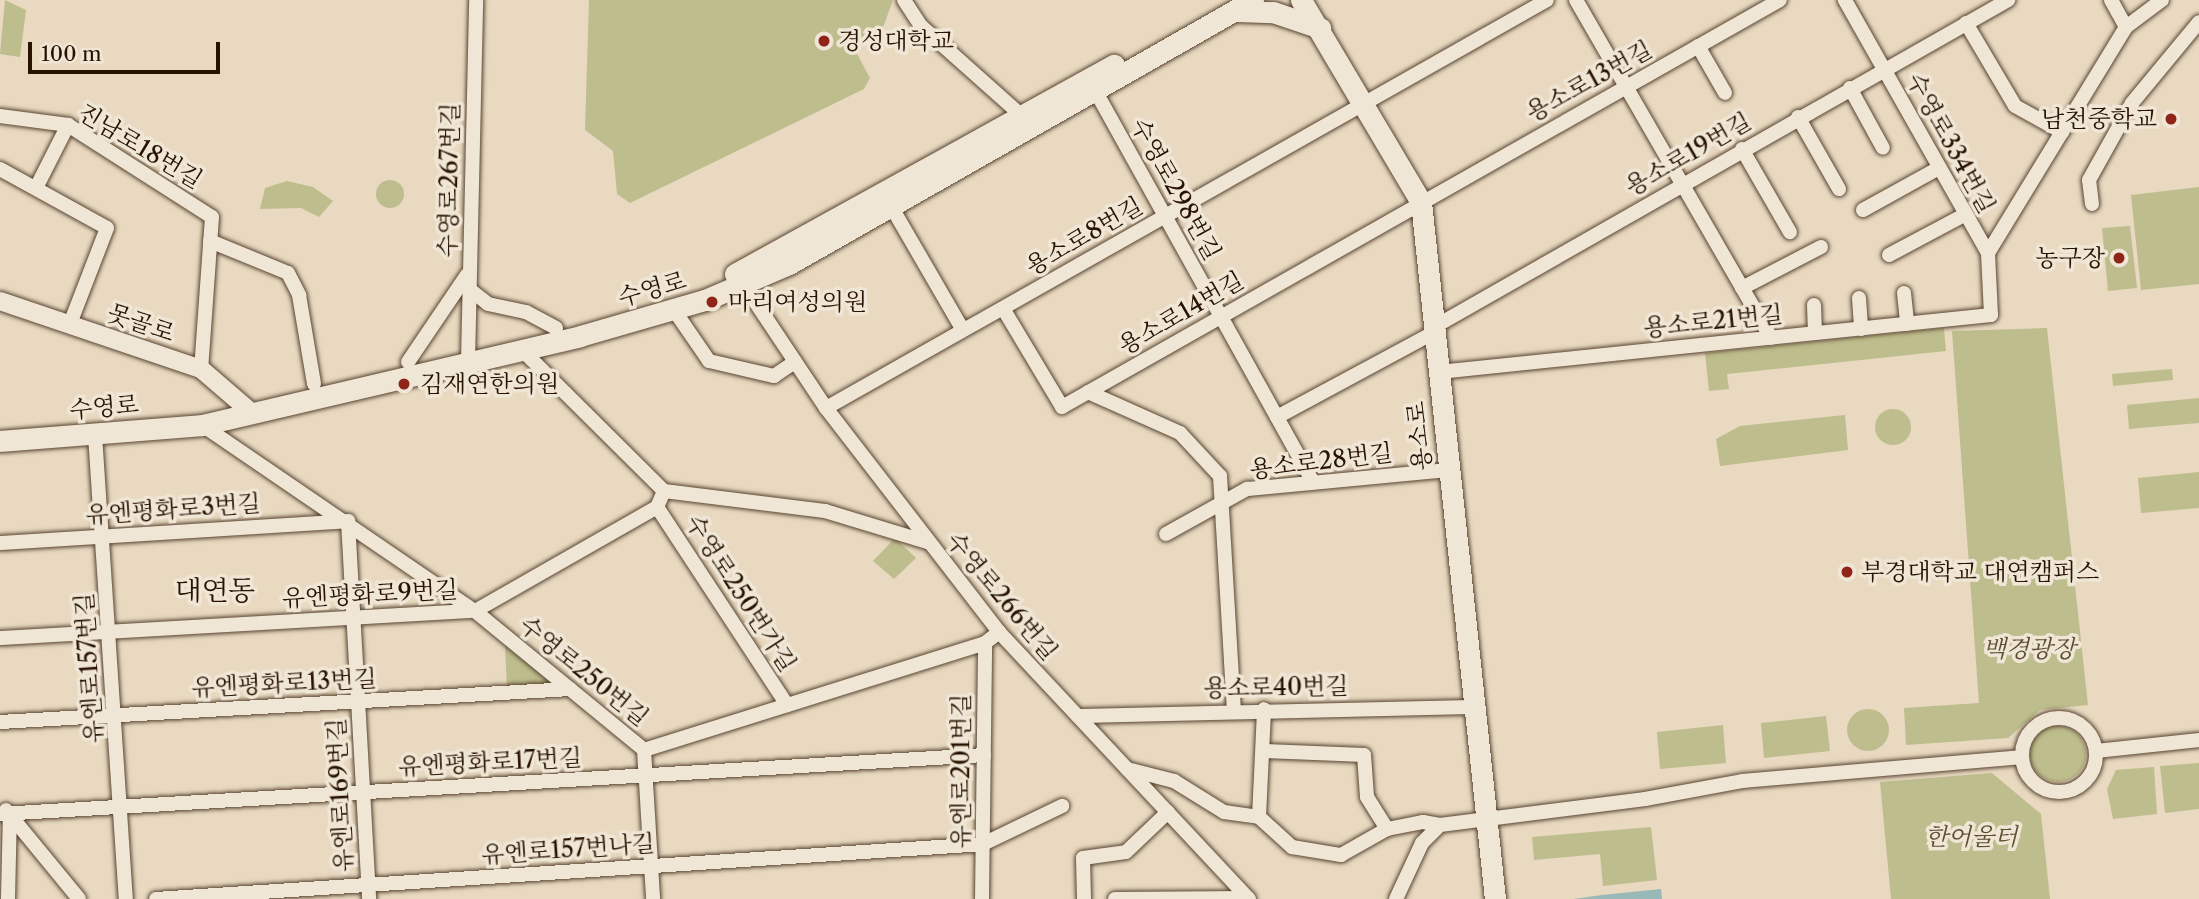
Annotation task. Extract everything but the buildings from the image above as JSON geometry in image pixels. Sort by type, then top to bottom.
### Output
[{"type":"main road","name":"수영로","points":[[0,427],[247,407],[468,354],[735,274],[1229,6],[1253,0]]},
{"type":"main road","name":"용소로","points":[[1301,0],[1366,102],[1422,202],[1495,899]]},
{"type":"main road","name":"수영로","points":[[0,441],[202,425],[314,384],[408,362],[522,350],[674,310],[744,285],[891,206],[1096,92],[1229,6]]},
{"type":"main road","points":[[1229,6],[1273,12],[1320,29]]},
{"type":"street","name":"수영로267번길","points":[[468,354],[476,0]]},
{"type":"street","points":[[904,0],[921,26],[1023,117]]},
{"type":"street","name":"용소로8번길","points":[[826,408],[963,330],[1004,310],[1164,216],[1547,0]]},
{"type":"street","points":[[1576,0],[1771,338]]},
{"type":"street","name":"용소로13번길","points":[[1422,202],[1780,0]]},
{"type":"street","name":"수영로334번길","points":[[1846,0],[1988,253],[1992,315]]},
{"type":"street","name":"용소로19번길","points":[[1434,329],[1682,183],[2008,0]]},
{"type":"street","points":[[2111,0],[2126,27]]},
{"type":"street","points":[[1988,253],[2126,27],[2162,0]]},
{"type":"street","points":[[2091,204],[2089,180],[2132,103],[2199,22]]},
{"type":"street","points":[[1966,23],[2015,106],[2062,132]]},
{"type":"street","points":[[1698,46],[1724,93]]},
{"type":"street","points":[[1850,88],[1883,148]]},
{"type":"street","name":"수영로298번길","points":[[1096,92],[1314,482]]},
{"type":"street","name":"진남로18번길","points":[[0,116],[68,125],[212,218],[210,241]]},
{"type":"street","points":[[1798,117],[1839,189]]},
{"type":"street","points":[[36,188],[68,125]]},
{"type":"street","points":[[1742,149],[1790,232]]},
{"type":"street","points":[[1863,210],[1939,168]]},
{"type":"street","points":[[0,169],[107,228],[70,324]]},
{"type":"street","name":"용소로14번길","points":[[1004,310],[1062,407],[1422,202]]},
{"type":"street","points":[[891,206],[963,330]]},
{"type":"street","points":[[1889,255],[1966,214]]},
{"type":"street","points":[[201,369],[210,241],[288,273],[299,295],[314,384]]},
{"type":"street","points":[[1742,288],[1821,247]]},
{"type":"street","points":[[408,362],[470,270]]},
{"type":"street","points":[[744,285],[826,408],[927,542]]},
{"type":"street","points":[[469,289],[488,304],[526,312],[556,328]]},
{"type":"street","points":[[1904,293],[1907,324]]},
{"type":"street","points":[[1859,298],[1861,328]]},
{"type":"street","name":"못골로","points":[[0,301],[201,369],[247,407]]},
{"type":"street","points":[[1814,304],[1815,333]]},
{"type":"street","points":[[674,310],[709,361],[774,376],[795,362]]},
{"type":"street","name":"용소로21번길","points":[[1439,372],[1992,315]]},
{"type":"street","points":[[1277,417],[1434,329]]},
{"type":"street","points":[[522,350],[664,491],[657,507]]},
{"type":"street","points":[[1088,393],[1181,433],[1220,476],[1234,710]]},
{"type":"street","name":"수영로250번길","points":[[202,425],[348,521],[475,611],[644,750],[985,643]]},
{"type":"street","name":"유엔로157번길","points":[[95,435],[126,899]]},
{"type":"street","name":"용소로28번길","points":[[1166,534],[1222,507],[1247,489],[1449,470]]},
{"type":"street","name":"수영로266번길","points":[[664,491],[825,511],[927,542],[999,632],[1249,898]]},
{"type":"street","name":"유엔평화로9번길","points":[[0,638],[475,611],[657,507]]},
{"type":"street","name":"수영로250번가길","points":[[657,507],[787,705]]},
{"type":"street","name":"유엔평화로3번길","points":[[0,543],[348,521]]},
{"type":"street","name":"유엔로169번길","points":[[348,521],[368,892]]},
{"type":"street","points":[[985,643],[999,632]]},
{"type":"street","name":"유엔로201번길","points":[[982,899],[985,643]]},
{"type":"street","name":"유엔평화로13번길","points":[[0,722],[570,689]]},
{"type":"street","name":"용소로40번길","points":[[1078,716],[1264,709],[1475,707]]},
{"type":"street","points":[[1259,817],[1265,751],[1264,709]]},
{"type":"street","points":[[2059,718],[2080,724],[2096,751],[2088,779],[2062,792],[2035,783],[2022,757],[2035,727],[2059,718]]},
{"type":"street","points":[[2096,751],[2199,740]]},
{"type":"street","points":[[644,750],[653,899]]},
{"type":"street","points":[[1265,751],[1364,755],[1367,797],[1387,829]]},
{"type":"street","name":"유엔평화로17번길","points":[[3,811],[984,755]]},
{"type":"street","points":[[1128,769],[1174,781],[1224,811],[1259,817],[1292,847],[1341,855],[1387,829],[1440,825],[1644,799],[1683,788],[2022,757]]},
{"type":"street","points":[[983,844],[1062,806]]},
{"type":"street","points":[[3,811],[8,899]]},
{"type":"street","points":[[3,811],[79,899]]},
{"type":"street","points":[[1084,899],[1083,858],[1125,852],[1168,812]]},
{"type":"street","points":[[1396,899],[1422,843],[1440,825]]},
{"type":"street","name":"유엔로157번나길","points":[[156,899],[368,892],[651,866],[983,844]]},
{"type":"street","points":[[1115,899],[1249,898]]},
{"type":"green space","points":[[5,0],[26,10],[20,57],[0,54]]},
{"type":"green space","points":[[589,0],[893,0],[881,33],[855,50],[870,78],[864,89],[630,203],[617,194],[613,151],[585,130]]},
{"type":"green space","points":[[390,180],[400,184],[404,194],[400,204],[390,208],[380,204],[376,194],[380,184]]},
{"type":"green space","points":[[287,181],[313,187],[333,201],[319,217],[301,208],[260,209],[265,188]]},
{"type":"green space","points":[[2199,187],[2199,284],[2141,290],[2131,195]]},
{"type":"green space","name":"농구장","points":[[2130,226],[2137,288],[2108,291],[2102,228]]},
{"type":"green space","points":[[1944,328],[1946,351],[1727,374],[1729,389],[1709,391],[1705,353]]},
{"type":"green space","name":"백경광장","points":[[2047,328],[2088,705],[2040,710],[2008,738],[1906,745],[1904,708],[1979,703],[1952,331]]},
{"type":"green space","points":[[2172,369],[2173,380],[2113,386],[2112,374]]},
{"type":"green space","points":[[2199,398],[2199,423],[2129,429],[2127,405]]},
{"type":"green space","points":[[1893,409],[1906,414],[1911,427],[1906,440],[1893,445],[1880,440],[1875,427],[1880,414]]},
{"type":"green space","points":[[1845,415],[1848,450],[1720,466],[1716,439],[1740,426]]},
{"type":"green space","points":[[2199,472],[2199,508],[2141,513],[2138,478]]},
{"type":"green space","points":[[895,538],[916,558],[894,579],[873,561]]},
{"type":"green space","points":[[505,645],[556,686],[507,688]]},
{"type":"green space","points":[[1868,709],[1883,715],[1889,730],[1883,745],[1868,751],[1853,745],[1847,730],[1853,715]]},
{"type":"green space","points":[[1826,716],[1830,751],[1764,758],[1761,723]]},
{"type":"green space","points":[[1723,725],[1726,763],[1660,769],[1657,732]]},
{"type":"green space","points":[[2052,726],[2064,726],[2074,730],[2082,738],[2086,754],[2082,770],[2074,778],[2064,782],[2052,782],[2042,778],[2034,770],[2030,760],[2030,748],[2034,738],[2042,730]]},
{"type":"green space","points":[[2199,763],[2199,809],[2165,813],[2160,766]]},
{"type":"green space","points":[[2154,767],[2157,814],[2113,819],[2107,789],[2116,770]]},
{"type":"green space","name":"한어울터","points":[[1992,773],[2041,814],[2050,899],[1891,899],[1880,782]]},
{"type":"green space","points":[[1651,827],[1657,880],[1603,886],[1600,854],[1534,860],[1532,837]]},
{"type":"water","points":[[1661,889],[1662,899],[1573,899],[1602,895]]},
{"type":"place","name":"경성대학교","points":[[824,41]]},
{"type":"place","name":"남천중학교","points":[[2171,119]]},
{"type":"place","name":"농구장","points":[[2119,258]]},
{"type":"place","name":"마리여성의원","points":[[712,302]]},
{"type":"place","name":"김재연한의원","points":[[404,384]]},
{"type":"place","name":"부경대학교 대연캠퍼스","points":[[1847,572]]},
{"type":"district","name":"대연동","points":[[215,590]]}]
